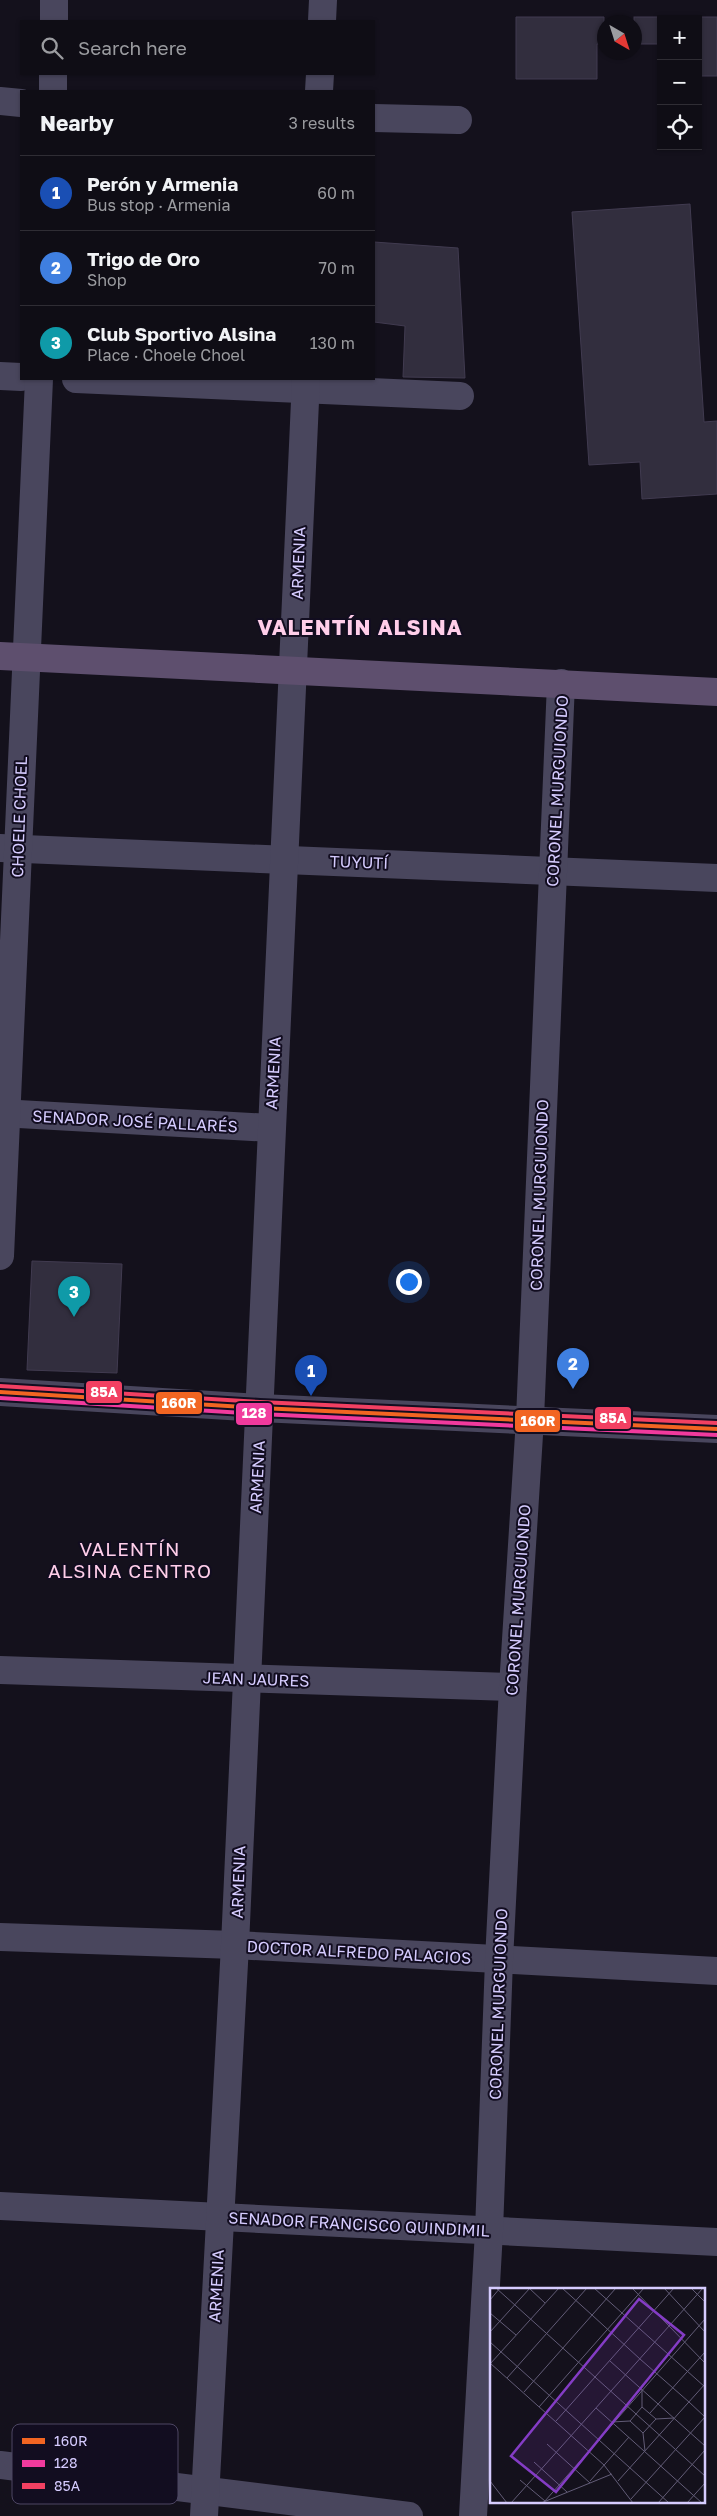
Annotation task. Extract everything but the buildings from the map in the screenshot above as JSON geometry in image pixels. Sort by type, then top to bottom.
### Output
[{"type":"main road","points":[[13,657],[717,692]]},
{"type":"street","points":[[54,0],[54,20]]},
{"type":"street","points":[[322,20],[323,0]]},
{"type":"street","points":[[53,75],[53,90]]},
{"type":"street","points":[[319,90],[320,75]]},
{"type":"street","points":[[0,101],[20,103]]},
{"type":"street","points":[[375,118],[458,120]]},
{"type":"street","points":[[0,376],[20,377]]},
{"type":"street","name":"CHOELE CHOEL","points":[[0,1256],[13,657],[39,380]]},
{"type":"street","points":[[122,380],[305,384],[460,396]]},
{"type":"street","name":"ARMENIA","points":[[205,2503],[235,1945],[305,384]]},
{"type":"street","name":"CORONEL MURGUIONDO","points":[[473,2516],[490,2231],[499,1960],[512,1687],[530,1418],[561,683]]},
{"type":"street","name":"TUYUTÍ","points":[[9,849],[717,878]]},
{"type":"street","name":"SENADOR JOSÉ PALLARÉS","points":[[2,1115],[271,1128]]},
{"type":"street","points":[[0,1392],[260,1408],[530,1418],[717,1428]]},
{"type":"street","name":"JEAN JAURES","points":[[0,1670],[512,1687]]},
{"type":"street","name":"DOCTOR ALFREDO PALACIOS","points":[[0,1937],[235,1945],[717,1971]]},
{"type":"street","name":"SENADOR FRANCISCO QUINDIMIL","points":[[0,2206],[717,2242]]},
{"type":"street","points":[[178,2498],[205,2503],[409,2516]]},
{"type":"transit line","name":"85A","points":[[0,1386],[260,1402],[717,1423]]},
{"type":"transit line","name":"160R","points":[[0,1392],[260,1408],[717,1429]]},
{"type":"transit line","name":"128","points":[[0,1398],[260,1414],[717,1435]]},
{"type":"place","name":"Club Sportivo Alsina","points":[[74,1317]]},
{"type":"place","name":"Trigo de Oro","points":[[573,1389]]},
{"type":"place","name":"Perón y Armenia","points":[[311,1396]]},
{"type":"district","name":"VALENTÍN ALSINA","points":[[360,628]]},
{"type":"district","name":"VALENTÍN ALSINA CENTRO","points":[[130,1560]]}]
